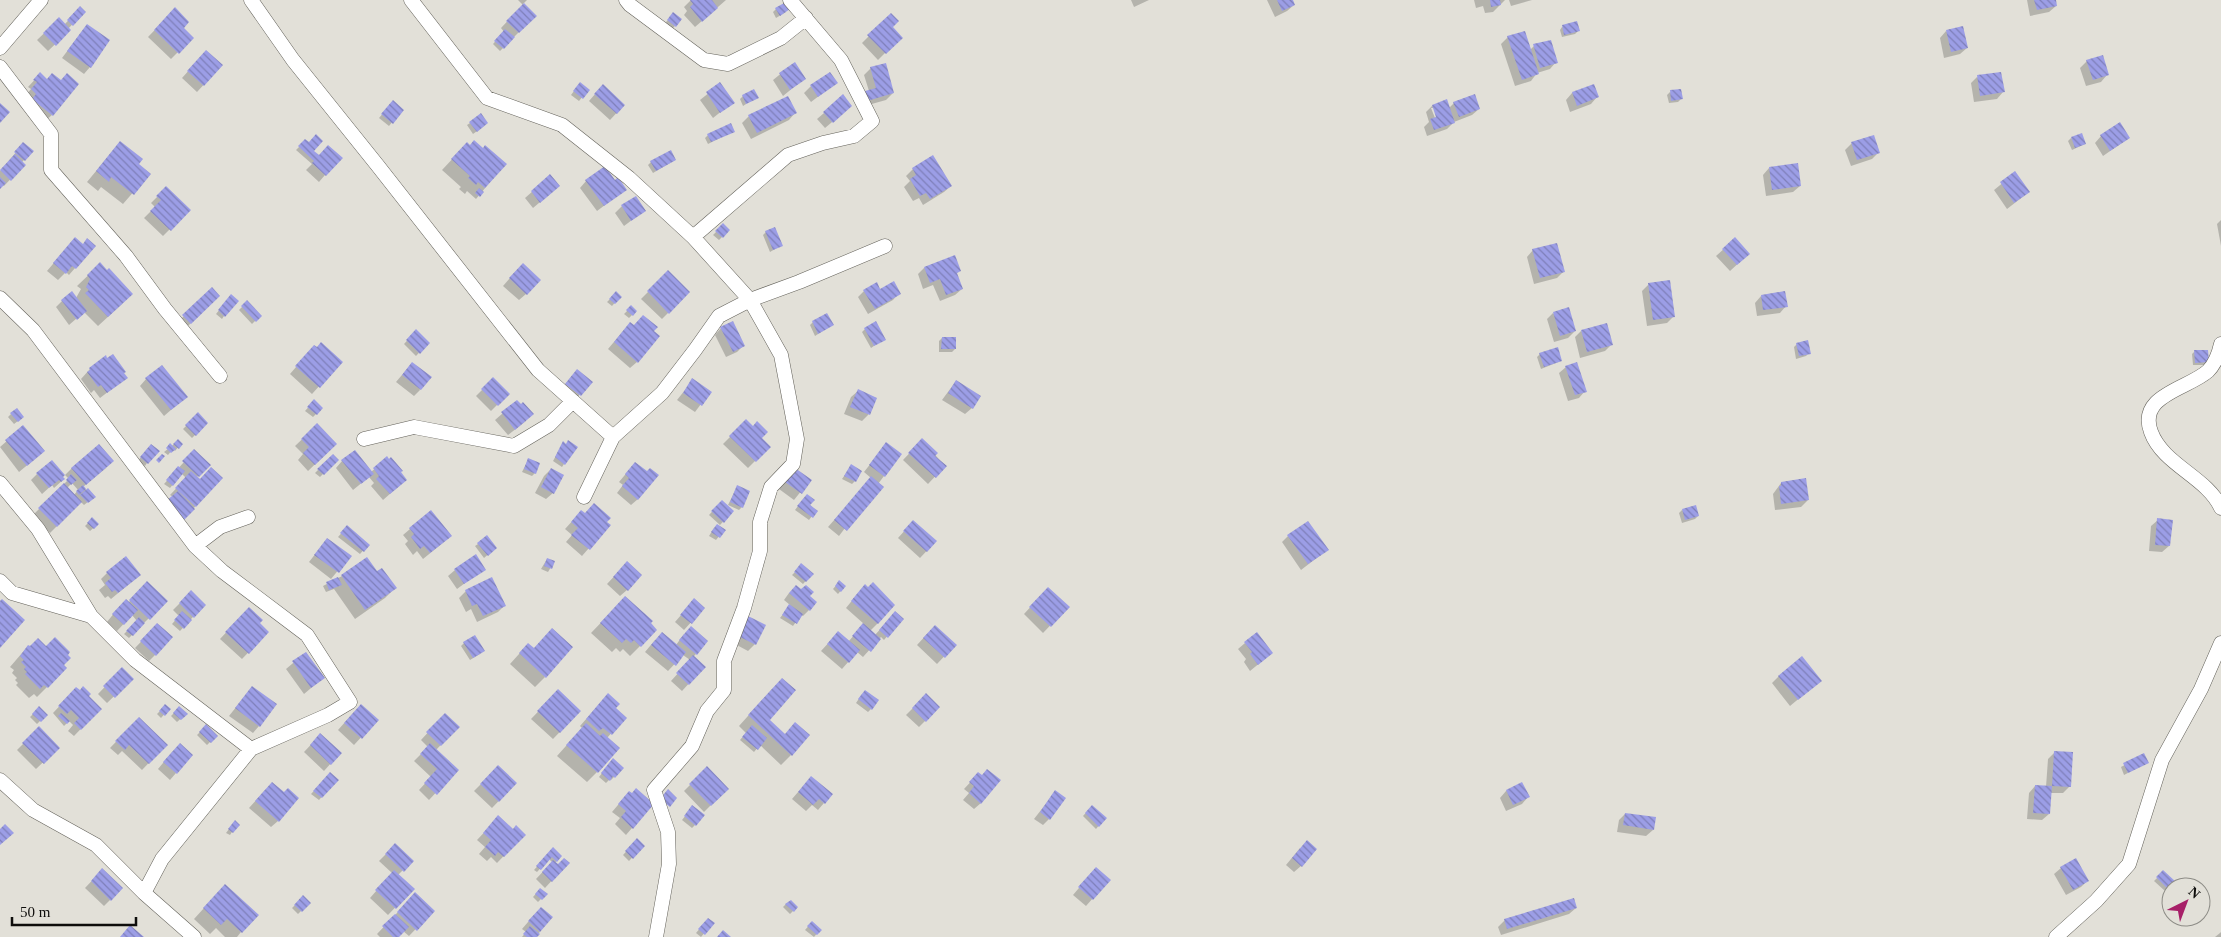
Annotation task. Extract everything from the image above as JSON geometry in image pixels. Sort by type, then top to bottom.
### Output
[{"type":"street","points":[[0,48],[41,0]]},
{"type":"street","points":[[250,0],[293,60],[538,370],[613,437]]},
{"type":"street","points":[[411,0],[487,98],[562,125],[629,178],[693,237],[750,300],[781,355],[797,439],[793,464],[771,487],[760,522],[760,551],[744,608],[724,661],[724,690],[706,712],[692,746],[654,790],[668,832],[669,864],[656,937]]},
{"type":"street","points":[[626,0],[668,35],[704,60],[728,64],[781,38],[806,18]]},
{"type":"street","points":[[693,237],[788,155],[822,143],[854,136],[872,121],[841,60],[790,0]]},
{"type":"street","points":[[0,66],[51,134],[51,170],[126,256],[165,309],[220,376]]},
{"type":"street","points":[[584,497],[613,437],[662,393],[719,316],[750,300],[799,282],[884,246]]},
{"type":"street","points":[[0,298],[33,330],[195,546],[222,571],[307,635],[350,702],[328,715],[250,748],[162,859],[144,893]]},
{"type":"street","points":[[2220,505],[2154,439],[2149,414],[2156,402],[2209,370],[2218,355],[2221,344]]},
{"type":"street","points":[[364,439],[414,427],[514,446],[549,425],[573,402]]},
{"type":"street","points":[[0,483],[38,529],[91,616],[135,660],[250,748]]},
{"type":"street","points":[[195,546],[220,527],[248,517]]},
{"type":"street","points":[[0,581],[12,593],[91,616]]},
{"type":"street","points":[[2056,937],[2096,901],[2129,864],[2162,760],[2201,689],[2221,643]]},
{"type":"street","points":[[0,780],[33,810],[96,845],[144,893],[194,937]]},
{"type":"building","points":[[690,0],[712,0],[718,8],[702,22],[690,7],[693,4]]},
{"type":"building","points":[[1277,0],[1293,0],[1295,5],[1282,11]]},
{"type":"building","points":[[1490,0],[1500,0],[1501,5],[1491,7]]},
{"type":"building","points":[[2034,0],[2056,0],[2057,6],[2037,10]]},
{"type":"building","points":[[786,2],[790,9],[780,16],[775,8]]},
{"type":"building","points":[[524,3],[537,16],[519,33],[506,21]]},
{"type":"building","points":[[80,6],[86,12],[73,26],[67,20]]},
{"type":"building","points":[[175,7],[189,22],[184,28],[194,38],[179,54],[154,30]]},
{"type":"building","points":[[673,12],[682,19],[676,27],[667,20]]},
{"type":"building","points":[[891,13],[899,21],[893,27],[903,38],[886,54],[867,35]]},
{"type":"building","points":[[59,17],[71,30],[56,46],[43,33]]},
{"type":"building","points":[[1577,21],[1580,31],[1564,35],[1562,25]]},
{"type":"building","points":[[87,24],[110,40],[91,68],[67,51]]},
{"type":"building","points":[[1963,26],[1968,48],[1951,52],[1946,30]]},
{"type":"building","points":[[505,29],[515,37],[504,49],[494,41]]},
{"type":"building","points":[[1525,31],[1539,74],[1522,80],[1507,36]]},
{"type":"building","points":[[1551,40],[1558,63],[1540,68],[1533,44]]},
{"type":"building","points":[[206,50],[223,65],[204,86],[187,71]]},
{"type":"building","points":[[2103,55],[2109,75],[2093,80],[2086,60]]},
{"type":"building","points":[[795,62],[806,79],[790,90],[779,73]]},
{"type":"building","points":[[886,63],[894,93],[867,101],[865,91],[876,88],[870,67]]},
{"type":"building","points":[[40,72],[47,79],[52,73],[61,80],[67,73],[79,84],[53,116],[32,99],[36,94],[31,89],[37,82],[33,80]]},
{"type":"building","points":[[830,72],[838,83],[818,97],[810,85]]},
{"type":"building","points":[[2001,72],[2005,92],[1980,96],[1977,75]]},
{"type":"building","points":[[580,82],[590,90],[583,99],[573,91]]},
{"type":"building","points":[[720,82],[735,103],[720,113],[706,92]]},
{"type":"building","points":[[603,84],[625,105],[617,114],[594,94]]},
{"type":"building","points":[[1594,84],[1599,97],[1577,106],[1572,92]]},
{"type":"building","points":[[754,89],[759,98],[746,104],[742,95]]},
{"type":"building","points":[[1681,89],[1683,99],[1671,101],[1670,90]]},
{"type":"building","points":[[843,94],[852,106],[833,123],[823,112]]},
{"type":"building","points":[[1475,94],[1480,109],[1459,117],[1453,102]]},
{"type":"building","points":[[788,96],[797,113],[757,133],[748,115]]},
{"type":"building","points":[[1447,99],[1455,123],[1434,130],[1430,119],[1436,117],[1432,105]]},
{"type":"building","points":[[393,100],[404,110],[393,124],[381,114]]},
{"type":"building","points":[[0,103],[10,112],[0,123]]},
{"type":"building","points":[[481,113],[488,123],[477,132],[469,122]]},
{"type":"building","points":[[2120,122],[2130,138],[2110,151],[2100,135]]},
{"type":"building","points":[[731,123],[735,132],[711,142],[707,134]]},
{"type":"building","points":[[2082,133],[2086,144],[2075,148],[2071,137]]},
{"type":"building","points":[[316,134],[323,141],[314,151],[319,155],[328,145],[343,158],[326,176],[298,146],[305,139],[309,142]]},
{"type":"building","points":[[1874,135],[1880,153],[1857,160],[1851,142]]},
{"type":"building","points":[[474,140],[483,148],[485,145],[507,164],[485,188],[478,182],[476,185],[468,178],[470,176],[451,159],[467,142],[470,145]]},
{"type":"building","points":[[120,141],[143,159],[139,164],[151,174],[134,195],[111,177],[109,182],[96,171]]},
{"type":"building","points":[[23,142],[34,151],[25,161],[14,152]]},
{"type":"building","points":[[671,150],[676,160],[656,171],[650,161]]},
{"type":"building","points":[[15,154],[26,165],[11,181],[0,170]]},
{"type":"building","points":[[933,155],[952,186],[930,199],[926,193],[920,196],[910,179],[916,175],[912,168]]},
{"type":"building","points":[[1798,163],[1801,186],[1772,190],[1769,167]]},
{"type":"building","points":[[605,166],[615,180],[618,177],[627,190],[604,206],[585,180]]},
{"type":"building","points":[[2015,171],[2030,192],[2014,203],[2000,182]]},
{"type":"building","points":[[550,174],[560,186],[540,203],[531,191]]},
{"type":"building","points":[[0,177],[6,183],[0,189]]},
{"type":"building","points":[[166,186],[191,210],[171,231],[150,211],[161,200],[156,196]]},
{"type":"building","points":[[479,188],[484,192],[480,197],[475,193]]},
{"type":"building","points":[[636,196],[646,211],[631,221],[621,205]]},
{"type":"building","points":[[723,223],[730,230],[723,238],[715,231]]},
{"type":"building","points":[[775,227],[783,246],[773,250],[765,231]]},
{"type":"building","points":[[75,237],[83,244],[87,238],[96,246],[76,269],[72,266],[66,274],[53,263]]},
{"type":"building","points":[[1735,237],[1750,254],[1737,265],[1722,249]]},
{"type":"building","points":[[1557,243],[1565,272],[1540,278],[1532,249]]},
{"type":"building","points":[[955,255],[961,271],[957,273],[963,289],[946,295],[940,279],[930,283],[924,267]]},
{"type":"building","points":[[100,262],[107,270],[109,268],[133,294],[108,317],[85,293],[89,290],[86,287],[90,279],[87,275]]},
{"type":"building","points":[[523,263],[541,280],[527,295],[509,278]]},
{"type":"building","points":[[668,270],[690,292],[669,314],[647,291]]},
{"type":"building","points":[[1670,280],[1675,317],[1653,320],[1648,283]]},
{"type":"building","points":[[894,281],[901,294],[875,309],[863,290],[877,282],[880,289]]},
{"type":"building","points":[[212,287],[220,296],[191,324],[182,315]]},
{"type":"building","points":[[72,291],[87,311],[77,320],[61,300]]},
{"type":"building","points":[[616,291],[622,297],[615,304],[609,299]]},
{"type":"building","points":[[1785,291],[1788,307],[1763,310],[1761,295]]},
{"type":"building","points":[[231,294],[239,301],[225,317],[218,310]]},
{"type":"building","points":[[247,300],[262,316],[256,322],[241,306]]},
{"type":"building","points":[[631,305],[637,311],[633,316],[626,310]]},
{"type":"building","points":[[1569,307],[1576,331],[1560,336],[1553,312]]},
{"type":"building","points":[[827,313],[834,325],[818,334],[812,321]]},
{"type":"building","points":[[643,315],[658,327],[654,331],[660,336],[638,363],[614,342],[630,322],[634,325]]},
{"type":"building","points":[[733,321],[745,346],[733,352],[720,327]]},
{"type":"building","points":[[876,321],[886,340],[874,346],[864,328]]},
{"type":"building","points":[[1607,323],[1613,345],[1587,352],[1581,330]]},
{"type":"building","points":[[416,329],[430,343],[420,354],[406,340]]},
{"type":"building","points":[[942,337],[956,337],[956,349],[941,349]]},
{"type":"building","points":[[1808,340],[1811,354],[1799,356],[1796,343]]},
{"type":"building","points":[[321,342],[343,362],[320,388],[295,366],[314,345],[317,347]]},
{"type":"building","points":[[1558,347],[1562,361],[1544,367],[1539,353]]},
{"type":"building","points":[[2194,350],[2208,350],[2209,362],[2195,363]]},
{"type":"building","points":[[113,354],[128,378],[107,393],[101,385],[98,387],[87,372],[90,370],[89,368],[106,355],[107,358]]},
{"type":"building","points":[[412,362],[432,377],[421,390],[402,375]]},
{"type":"building","points":[[1577,362],[1587,392],[1575,395],[1565,366]]},
{"type":"building","points":[[162,365],[188,397],[171,410],[145,378]]},
{"type":"building","points":[[577,369],[593,382],[581,396],[565,384]]},
{"type":"building","points":[[493,377],[510,394],[498,406],[481,389]]},
{"type":"building","points":[[692,378],[712,392],[702,406],[683,393]]},
{"type":"building","points":[[956,380],[981,396],[973,409],[948,393]]},
{"type":"building","points":[[858,389],[877,398],[870,415],[850,407]]},
{"type":"building","points":[[314,399],[323,408],[317,415],[307,407]]},
{"type":"building","points":[[517,400],[521,404],[523,402],[534,414],[515,430],[501,412]]},
{"type":"building","points":[[17,408],[24,417],[18,422],[10,413]]},
{"type":"building","points":[[198,412],[208,423],[196,436],[185,425]]},
{"type":"building","points":[[746,419],[753,426],[757,421],[768,432],[762,438],[771,447],[756,462],[729,436]]},
{"type":"building","points":[[317,423],[337,444],[315,465],[303,453],[309,447],[301,439]]},
{"type":"building","points":[[23,425],[45,451],[27,466],[5,440]]},
{"type":"building","points":[[922,438],[938,453],[935,456],[947,466],[936,478],[908,453]]},
{"type":"building","points":[[178,439],[183,444],[179,449],[173,444]]},
{"type":"building","points":[[568,440],[578,447],[565,465],[555,457],[563,441],[566,444]]},
{"type":"building","points":[[886,442],[902,454],[885,477],[869,465]]},
{"type":"building","points":[[170,443],[176,449],[171,453],[166,448]]},
{"type":"building","points":[[99,444],[114,461],[86,485],[71,468]]},
{"type":"building","points":[[151,444],[160,451],[148,464],[140,457]]},
{"type":"building","points":[[194,449],[211,465],[199,477],[182,461]]},
{"type":"building","points":[[355,450],[374,474],[361,484],[341,460]]},
{"type":"building","points":[[162,454],[165,456],[159,463],[156,460]]},
{"type":"building","points":[[333,454],[339,460],[324,475],[317,469]]},
{"type":"building","points":[[387,456],[389,459],[391,457],[403,471],[401,472],[407,480],[390,494],[376,479],[379,476],[373,468]]},
{"type":"building","points":[[528,458],[540,463],[536,474],[524,469]]},
{"type":"building","points":[[52,460],[65,475],[63,477],[65,479],[61,482],[59,480],[49,488],[36,473]]},
{"type":"building","points":[[635,462],[647,471],[650,468],[659,475],[638,500],[622,486],[629,478],[625,474]]},
{"type":"building","points":[[851,464],[862,471],[856,482],[844,476]]},
{"type":"building","points":[[178,466],[185,471],[173,486],[166,480]]},
{"type":"building","points":[[211,467],[223,478],[196,507],[175,488],[191,471],[200,479]]},
{"type":"building","points":[[551,468],[564,475],[554,494],[541,487]]},
{"type":"building","points":[[795,468],[812,480],[802,494],[785,482]]},
{"type":"building","points":[[71,474],[77,480],[71,485],[66,480]]},
{"type":"building","points":[[871,476],[884,487],[847,531],[834,520]]},
{"type":"building","points":[[1806,478],[1809,500],[1781,504],[1779,486],[1781,486],[1781,482]]},
{"type":"building","points":[[64,483],[82,502],[57,527],[38,508]]},
{"type":"building","points":[[83,485],[86,489],[79,495],[76,491]]},
{"type":"building","points":[[737,485],[750,491],[743,508],[730,502]]},
{"type":"building","points":[[88,488],[96,497],[88,503],[80,495]]},
{"type":"building","points":[[178,491],[195,509],[184,520],[166,501]]},
{"type":"building","points":[[807,494],[815,500],[810,505],[818,511],[813,518],[797,506]]},
{"type":"building","points":[[722,500],[734,511],[724,523],[711,511]]},
{"type":"building","points":[[594,503],[611,518],[607,522],[611,525],[590,550],[571,535],[578,528],[571,522],[581,510],[585,513]]},
{"type":"building","points":[[1696,505],[1699,516],[1685,520],[1682,509]]},
{"type":"building","points":[[431,510],[452,536],[430,553],[424,546],[420,549],[411,537],[414,534],[409,528]]},
{"type":"building","points":[[92,517],[99,524],[94,529],[87,523]]},
{"type":"building","points":[[2157,518],[2173,520],[2170,546],[2155,545]]},
{"type":"building","points":[[913,520],[937,541],[927,552],[903,531]]},
{"type":"building","points":[[1308,521],[1329,550],[1308,564],[1287,535]]},
{"type":"building","points":[[717,524],[726,530],[720,538],[711,532]]},
{"type":"building","points":[[347,525],[370,545],[364,552],[340,533]]},
{"type":"building","points":[[487,535],[497,548],[488,556],[477,543]]},
{"type":"building","points":[[327,538],[352,556],[339,573],[314,555]]},
{"type":"building","points":[[476,554],[486,570],[464,584],[454,569]]},
{"type":"building","points":[[126,556],[141,575],[118,593],[115,590],[112,592],[105,583],[111,578],[106,572]]},
{"type":"building","points":[[367,557],[377,571],[382,568],[397,588],[365,610],[341,575]]},
{"type":"building","points":[[547,558],[555,561],[552,569],[544,566]]},
{"type":"building","points":[[627,561],[642,575],[628,591],[613,577]]},
{"type":"building","points":[[801,563],[814,574],[806,582],[794,572]]},
{"type":"building","points":[[338,577],[342,585],[329,590],[326,582]]},
{"type":"building","points":[[492,577],[506,606],[483,616],[477,604],[472,606],[465,590]]},
{"type":"building","points":[[839,580],[846,586],[841,592],[835,586]]},
{"type":"building","points":[[147,581],[168,601],[150,620],[129,600]]},
{"type":"building","points":[[873,582],[895,605],[878,624],[851,601],[865,584],[868,587]]},
{"type":"building","points":[[796,585],[801,589],[806,585],[814,592],[810,596],[817,602],[810,611],[789,593]]},
{"type":"building","points":[[1048,587],[1070,607],[1051,627],[1029,607]]},
{"type":"building","points":[[191,590],[206,605],[194,618],[179,603]]},
{"type":"building","points":[[625,596],[653,621],[651,623],[657,630],[641,647],[634,640],[631,643],[626,639],[622,643],[600,623]]},
{"type":"building","points":[[694,598],[705,608],[692,624],[680,615]]},
{"type":"building","points":[[2,599],[25,620],[0,648],[0,601]]},
{"type":"building","points":[[126,599],[138,610],[124,625],[112,614]]},
{"type":"building","points":[[789,604],[803,614],[797,624],[782,615]]},
{"type":"building","points":[[249,607],[263,620],[260,623],[269,632],[249,654],[225,632]]},
{"type":"building","points":[[182,611],[192,620],[184,629],[174,620]]},
{"type":"building","points":[[895,611],[904,619],[888,638],[879,630]]},
{"type":"building","points":[[748,616],[766,625],[756,645],[738,636]]},
{"type":"building","points":[[139,617],[145,623],[133,636],[126,631]]},
{"type":"building","points":[[157,623],[173,637],[156,656],[140,641]]},
{"type":"building","points":[[863,623],[881,639],[871,652],[852,636]]},
{"type":"building","points":[[935,625],[957,645],[945,658],[923,638]]},
{"type":"building","points":[[691,626],[708,641],[697,655],[679,640]]},
{"type":"building","points":[[552,628],[573,647],[546,678],[519,653],[528,643],[534,648]]},
{"type":"building","points":[[838,631],[860,650],[849,663],[827,644]]},
{"type":"building","points":[[662,632],[686,652],[676,666],[651,645]]},
{"type":"building","points":[[1257,632],[1273,653],[1258,665],[1250,654],[1252,652],[1244,642]]},
{"type":"building","points":[[475,635],[485,651],[473,658],[463,642]]},
{"type":"building","points":[[55,637],[70,652],[68,655],[71,658],[64,665],[67,668],[48,688],[44,685],[40,689],[25,674],[27,672],[24,669],[26,667],[21,662],[24,660],[20,656],[28,645],[30,646],[38,638],[46,646]]},
{"type":"building","points":[[306,652],[325,678],[311,688],[292,661]]},
{"type":"building","points":[[693,655],[706,667],[689,685],[676,673]]},
{"type":"building","points":[[1802,656],[1822,681],[1798,700],[1778,676]]},
{"type":"building","points":[[122,667],[134,679],[115,698],[103,686]]},
{"type":"building","points":[[782,678],[796,690],[770,720],[785,734],[795,722],[810,735],[792,756],[748,715]]},
{"type":"building","points":[[83,686],[91,694],[89,696],[102,709],[81,730],[74,723],[79,718],[71,710],[67,714],[58,706],[76,687],[80,690]]},
{"type":"building","points":[[252,686],[277,704],[260,727],[235,708]]},
{"type":"building","points":[[558,689],[581,711],[560,733],[537,711]]},
{"type":"building","points":[[865,690],[879,700],[872,710],[858,699]]},
{"type":"building","points":[[608,693],[620,704],[616,708],[627,718],[612,735],[603,728],[599,731],[586,719]]},
{"type":"building","points":[[926,693],[940,707],[926,722],[912,708]]},
{"type":"building","points":[[165,704],[171,709],[165,716],[159,711]]},
{"type":"building","points":[[361,704],[379,720],[362,739],[344,723]]},
{"type":"building","points":[[39,706],[48,715],[41,722],[32,714]]},
{"type":"building","points":[[179,706],[188,714],[181,720],[173,713]]},
{"type":"building","points":[[61,713],[70,721],[67,724],[58,716]]},
{"type":"building","points":[[445,713],[460,727],[441,746],[426,732]]},
{"type":"building","points":[[139,717],[168,745],[149,764],[129,745],[125,750],[115,741]]},
{"type":"building","points":[[586,723],[600,736],[603,733],[620,748],[598,773],[566,745]]},
{"type":"building","points":[[206,724],[218,736],[211,743],[199,732]]},
{"type":"building","points":[[752,725],[767,738],[758,750],[742,737]]},
{"type":"building","points":[[39,726],[60,748],[44,764],[22,743]]},
{"type":"building","points":[[320,733],[342,753],[331,765],[310,745]]},
{"type":"building","points":[[180,743],[193,755],[177,774],[163,762]]},
{"type":"building","points":[[430,743],[459,770],[437,795],[424,783],[437,769],[420,754]]},
{"type":"building","points":[[2054,751],[2073,752],[2071,787],[2052,786]]},
{"type":"building","points":[[2144,753],[2149,763],[2128,773],[2123,763]]},
{"type":"building","points":[[613,758],[624,768],[615,778],[613,776],[610,781],[601,773]]},
{"type":"building","points":[[498,765],[517,783],[499,802],[480,784]]},
{"type":"building","points":[[707,766],[729,789],[711,806],[689,784]]},
{"type":"building","points":[[987,769],[1001,780],[981,804],[969,793],[974,786],[969,782],[978,772],[982,775]]},
{"type":"building","points":[[330,772],[339,780],[322,798],[313,791]]},
{"type":"building","points":[[811,776],[833,794],[825,804],[819,799],[813,805],[798,792]]},
{"type":"building","points":[[272,782],[284,792],[288,788],[299,798],[279,822],[255,801]]},
{"type":"building","points":[[1522,782],[1530,797],[1513,805],[1506,790]]},
{"type":"building","points":[[2035,785],[2052,786],[2050,814],[2033,813]]},
{"type":"building","points":[[636,788],[654,804],[633,829],[621,817],[626,811],[618,804],[629,791],[632,793]]},
{"type":"building","points":[[668,789],[677,798],[670,807],[660,799]]},
{"type":"building","points":[[1055,790],[1066,798],[1050,820],[1040,812]]},
{"type":"building","points":[[692,805],[705,815],[696,826],[684,816]]},
{"type":"building","points":[[1092,805],[1107,818],[1099,827],[1085,813]]},
{"type":"building","points":[[1625,813],[1656,817],[1654,830],[1623,825]]},
{"type":"building","points":[[498,815],[513,829],[516,825],[526,835],[504,857],[498,852],[495,856],[485,847],[491,840],[483,833]]},
{"type":"building","points":[[235,820],[240,825],[233,833],[228,829]]},
{"type":"building","points":[[5,824],[14,833],[0,845],[0,829]]},
{"type":"building","points":[[637,838],[645,846],[633,859],[625,851]]},
{"type":"building","points":[[1307,840],[1317,849],[1302,867],[1292,858]]},
{"type":"building","points":[[395,843],[414,861],[404,872],[385,854]]},
{"type":"building","points":[[553,847],[562,856],[557,862],[552,857],[541,870],[536,866]]},
{"type":"building","points":[[564,858],[570,863],[552,882],[542,872],[553,860],[558,864]]},
{"type":"building","points":[[2076,858],[2089,881],[2073,890],[2060,867]]},
{"type":"building","points":[[1096,867],[1111,880],[1093,900],[1078,887]]},
{"type":"building","points":[[102,868],[123,888],[111,901],[91,881]]},
{"type":"building","points":[[394,870],[415,889],[396,909],[375,890]]},
{"type":"building","points":[[2163,870],[2171,877],[2161,877],[2161,882],[2156,877]]},
{"type":"building","points":[[225,884],[259,915],[242,933],[227,919],[221,925],[203,908]]},
{"type":"building","points":[[540,888],[548,894],[542,900],[535,894]]},
{"type":"building","points":[[415,892],[435,911],[417,931],[397,912]]},
{"type":"building","points":[[303,895],[311,903],[302,912],[294,905]]},
{"type":"building","points":[[1574,898],[1577,908],[1507,929],[1504,919]]},
{"type":"building","points":[[791,900],[798,907],[794,912],[785,904]]},
{"type":"building","points":[[541,907],[553,917],[540,932],[528,921]]},
{"type":"building","points":[[395,914],[409,927],[399,937],[393,937],[382,926]]},
{"type":"building","points":[[708,918],[715,923],[705,935],[698,929]]},
{"type":"building","points":[[812,921],[822,930],[817,935],[807,926]]},
{"type":"building","points":[[130,925],[144,937],[120,937]]},
{"type":"building","points":[[530,926],[540,934],[537,937],[527,937],[523,934]]},
{"type":"building","points":[[723,930],[731,937],[717,937]]}]
